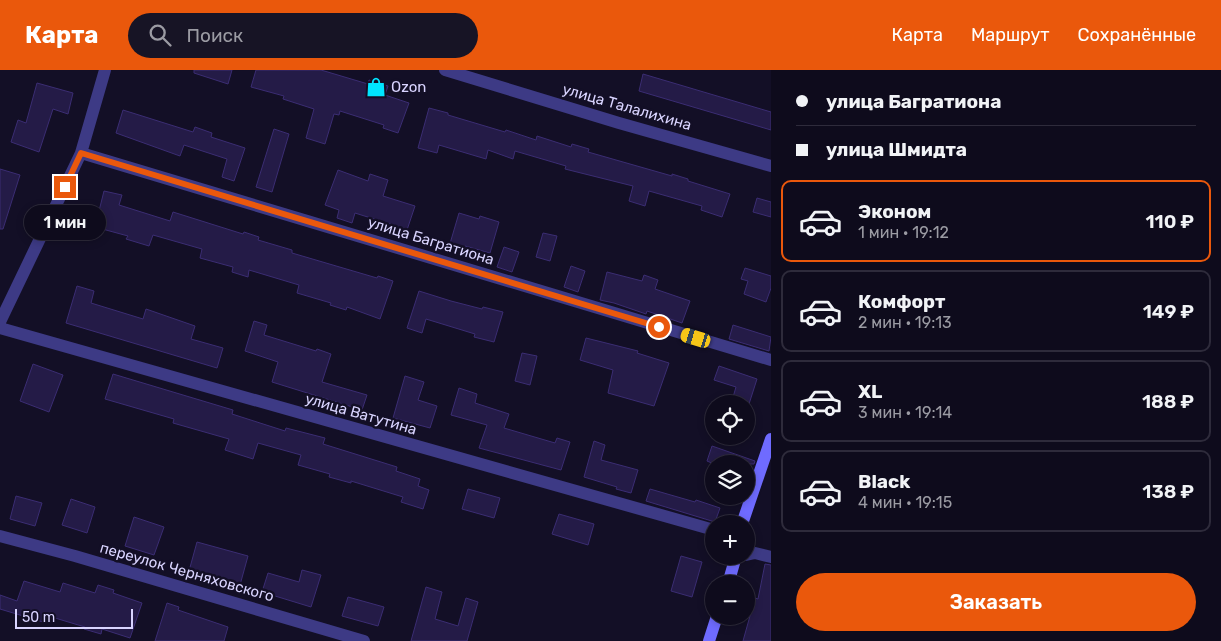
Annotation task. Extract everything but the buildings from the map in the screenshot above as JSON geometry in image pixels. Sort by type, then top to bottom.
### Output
[{"type":"street","points":[[0,322],[81,153],[105,70]]},
{"type":"street","name":"улица Талалихина","points":[[445,70],[619,123],[771,166]]},
{"type":"street","name":"улица Багратиона","points":[[81,153],[771,360]]},
{"type":"street","name":"улица Ватутина","points":[[0,328],[705,527]]},
{"type":"street","points":[[745,515],[771,439]]},
{"type":"street","name":"переулок Черняховского","points":[[0,536],[75,556],[364,641]]},
{"type":"street","points":[[755,552],[771,557]]},
{"type":"street","points":[[709,641],[714,625]]},
{"type":"place","name":"Ozon","points":[[376,87]]},
{"type":"route","points":[[65,187],[81,153],[659,327]]}]
